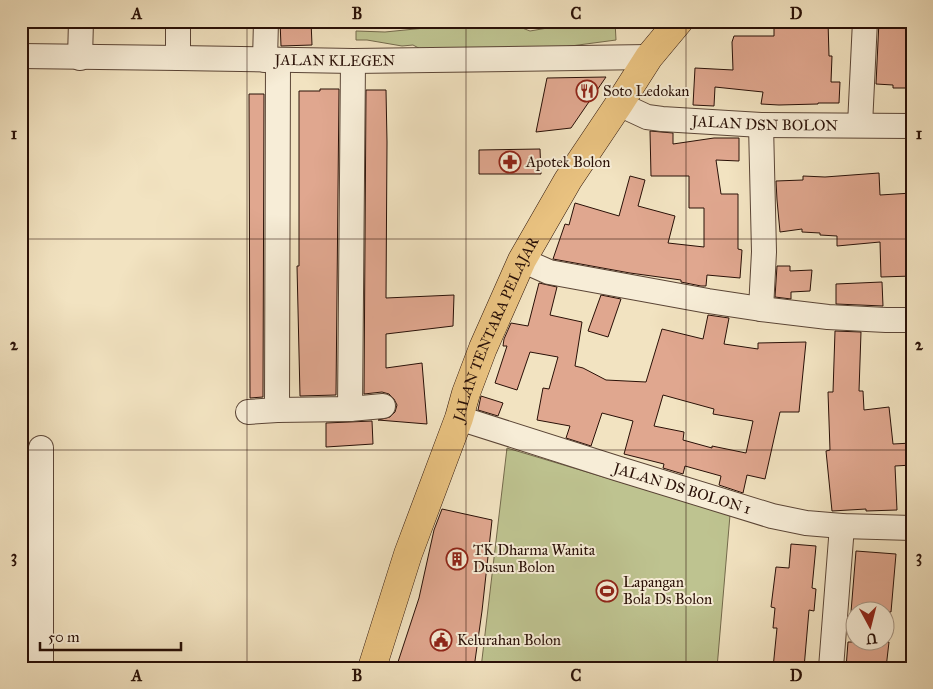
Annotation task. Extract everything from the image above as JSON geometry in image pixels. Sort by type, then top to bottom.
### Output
[{"type":"main road","name":"JALAN TENTARA PELAJAR","points":[[372,668],[408,554],[466,393],[522,260],[568,180],[663,34]]},
{"type":"street","points":[[80,58],[81,21]]},
{"type":"street","points":[[178,21],[178,58]]},
{"type":"street","points":[[266,21],[271,60],[277,410]]},
{"type":"street","points":[[860,125],[865,21]]},
{"type":"street","name":"JALAN KLEGEN","points":[[21,56],[353,61],[663,34]]},
{"type":"street","points":[[350,409],[353,61]]},
{"type":"street","name":"JALAN DSN BOLON","points":[[619,104],[647,117],[662,119],[761,125],[912,126]]},
{"type":"street","points":[[761,125],[764,252],[761,309]]},
{"type":"street","points":[[522,260],[549,272],[761,309],[828,317],[912,320]]},
{"type":"street","points":[[248,412],[350,409],[383,406]]},
{"type":"street","name":"JALAN DS BOLON 1","points":[[458,418],[772,516],[806,523],[912,528]]},
{"type":"street","points":[[41,448],[41,668]]},
{"type":"street","points":[[831,668],[842,526]]},
{"type":"green space","points":[[566,21],[615,21],[616,40],[533,51],[428,53],[413,45],[402,46],[356,40],[356,31],[385,32],[465,24],[512,24],[530,31],[565,25]]},
{"type":"green space","name":"Lapangan Bola Ds Bolon","points":[[507,448],[730,515],[717,668],[481,668]]},
{"type":"building","points":[[280,21],[311,21],[312,45],[281,46]]},
{"type":"building","points":[[774,21],[828,21],[829,56],[832,56],[831,82],[840,82],[839,103],[761,104],[763,92],[715,87],[714,106],[693,105],[695,68],[733,70],[732,42],[734,36],[774,36]]},
{"type":"building","points":[[879,21],[912,21],[912,88],[893,88],[893,85],[876,84]]},
{"type":"building","points":[[606,77],[571,128],[536,132],[547,78]]},
{"type":"building","points":[[320,89],[339,89],[336,395],[300,396],[297,266],[299,266],[299,91],[320,91]]},
{"type":"building","points":[[366,90],[386,90],[386,298],[454,295],[453,326],[386,334],[386,368],[422,363],[427,424],[378,420],[390,417],[395,412],[397,405],[394,399],[389,394],[382,392],[364,394]]},
{"type":"building","points":[[249,94],[264,94],[263,397],[250,398]]},
{"type":"building","points":[[650,131],[673,133],[673,144],[714,138],[739,138],[739,161],[716,160],[721,194],[738,194],[738,249],[742,250],[740,278],[707,275],[706,286],[701,286],[681,282],[681,280],[553,259],[565,224],[569,225],[575,203],[619,216],[630,176],[645,180],[638,206],[675,216],[668,243],[704,247],[704,208],[689,208],[689,176],[651,176]]},
{"type":"building","name":"Apotek Bolon","points":[[540,149],[541,174],[479,174],[479,150]]},
{"type":"building","points":[[879,173],[880,195],[912,193],[912,276],[881,277],[880,242],[837,246],[837,236],[802,232],[802,229],[780,232],[776,181],[803,180],[803,176],[825,177]]},
{"type":"building","points":[[777,266],[790,266],[790,271],[812,270],[810,291],[791,292],[791,299],[775,297]]},
{"type":"building","points":[[882,282],[883,306],[836,304],[836,284]]},
{"type":"building","points":[[539,283],[557,287],[550,315],[582,322],[575,366],[606,380],[646,382],[662,329],[703,339],[708,315],[729,318],[724,344],[758,349],[758,343],[806,342],[799,412],[780,412],[765,479],[747,475],[743,493],[719,485],[721,476],[685,466],[683,474],[663,468],[664,464],[624,454],[633,421],[602,413],[591,446],[566,438],[570,426],[537,420],[543,388],[549,389],[558,357],[530,352],[517,390],[495,383],[507,346],[503,346],[504,339],[511,323],[528,326]],"holes":[[[663,395],[714,409],[713,414],[753,421],[746,453],[712,446],[712,448],[683,440],[684,432],[654,426]]]},
{"type":"building","points":[[601,295],[621,299],[608,337],[588,331]]},
{"type":"building","points":[[835,331],[861,332],[859,391],[863,391],[864,410],[889,407],[893,444],[912,443],[912,465],[895,466],[897,510],[832,511],[826,451],[830,450],[828,392],[833,392]]},
{"type":"building","points":[[481,396],[503,403],[498,416],[478,410]]},
{"type":"building","points":[[372,421],[373,444],[326,447],[326,423]]},
{"type":"building","points":[[442,509],[492,520],[474,668],[396,668],[419,598],[434,530]]},
{"type":"building","points":[[791,544],[816,546],[812,588],[816,589],[814,611],[809,610],[804,668],[773,668],[777,628],[773,628],[775,608],[771,607],[776,567],[789,568]]},
{"type":"building","points":[[856,551],[896,554],[892,602],[852,602]]},
{"type":"building","points":[[847,652],[888,652],[886,668],[846,668]]},
{"type":"place","name":"Soto Ledokan","points":[[587,91]]},
{"type":"place","name":"Apotek Bolon","points":[[510,162]]},
{"type":"place","name":"TK Dharma Wanita Dusun Bolon","points":[[457,559]]},
{"type":"place","name":"Lapangan Bola Ds Bolon","points":[[607,591]]},
{"type":"place","name":"Kelurahan Bolon","points":[[441,640]]}]
